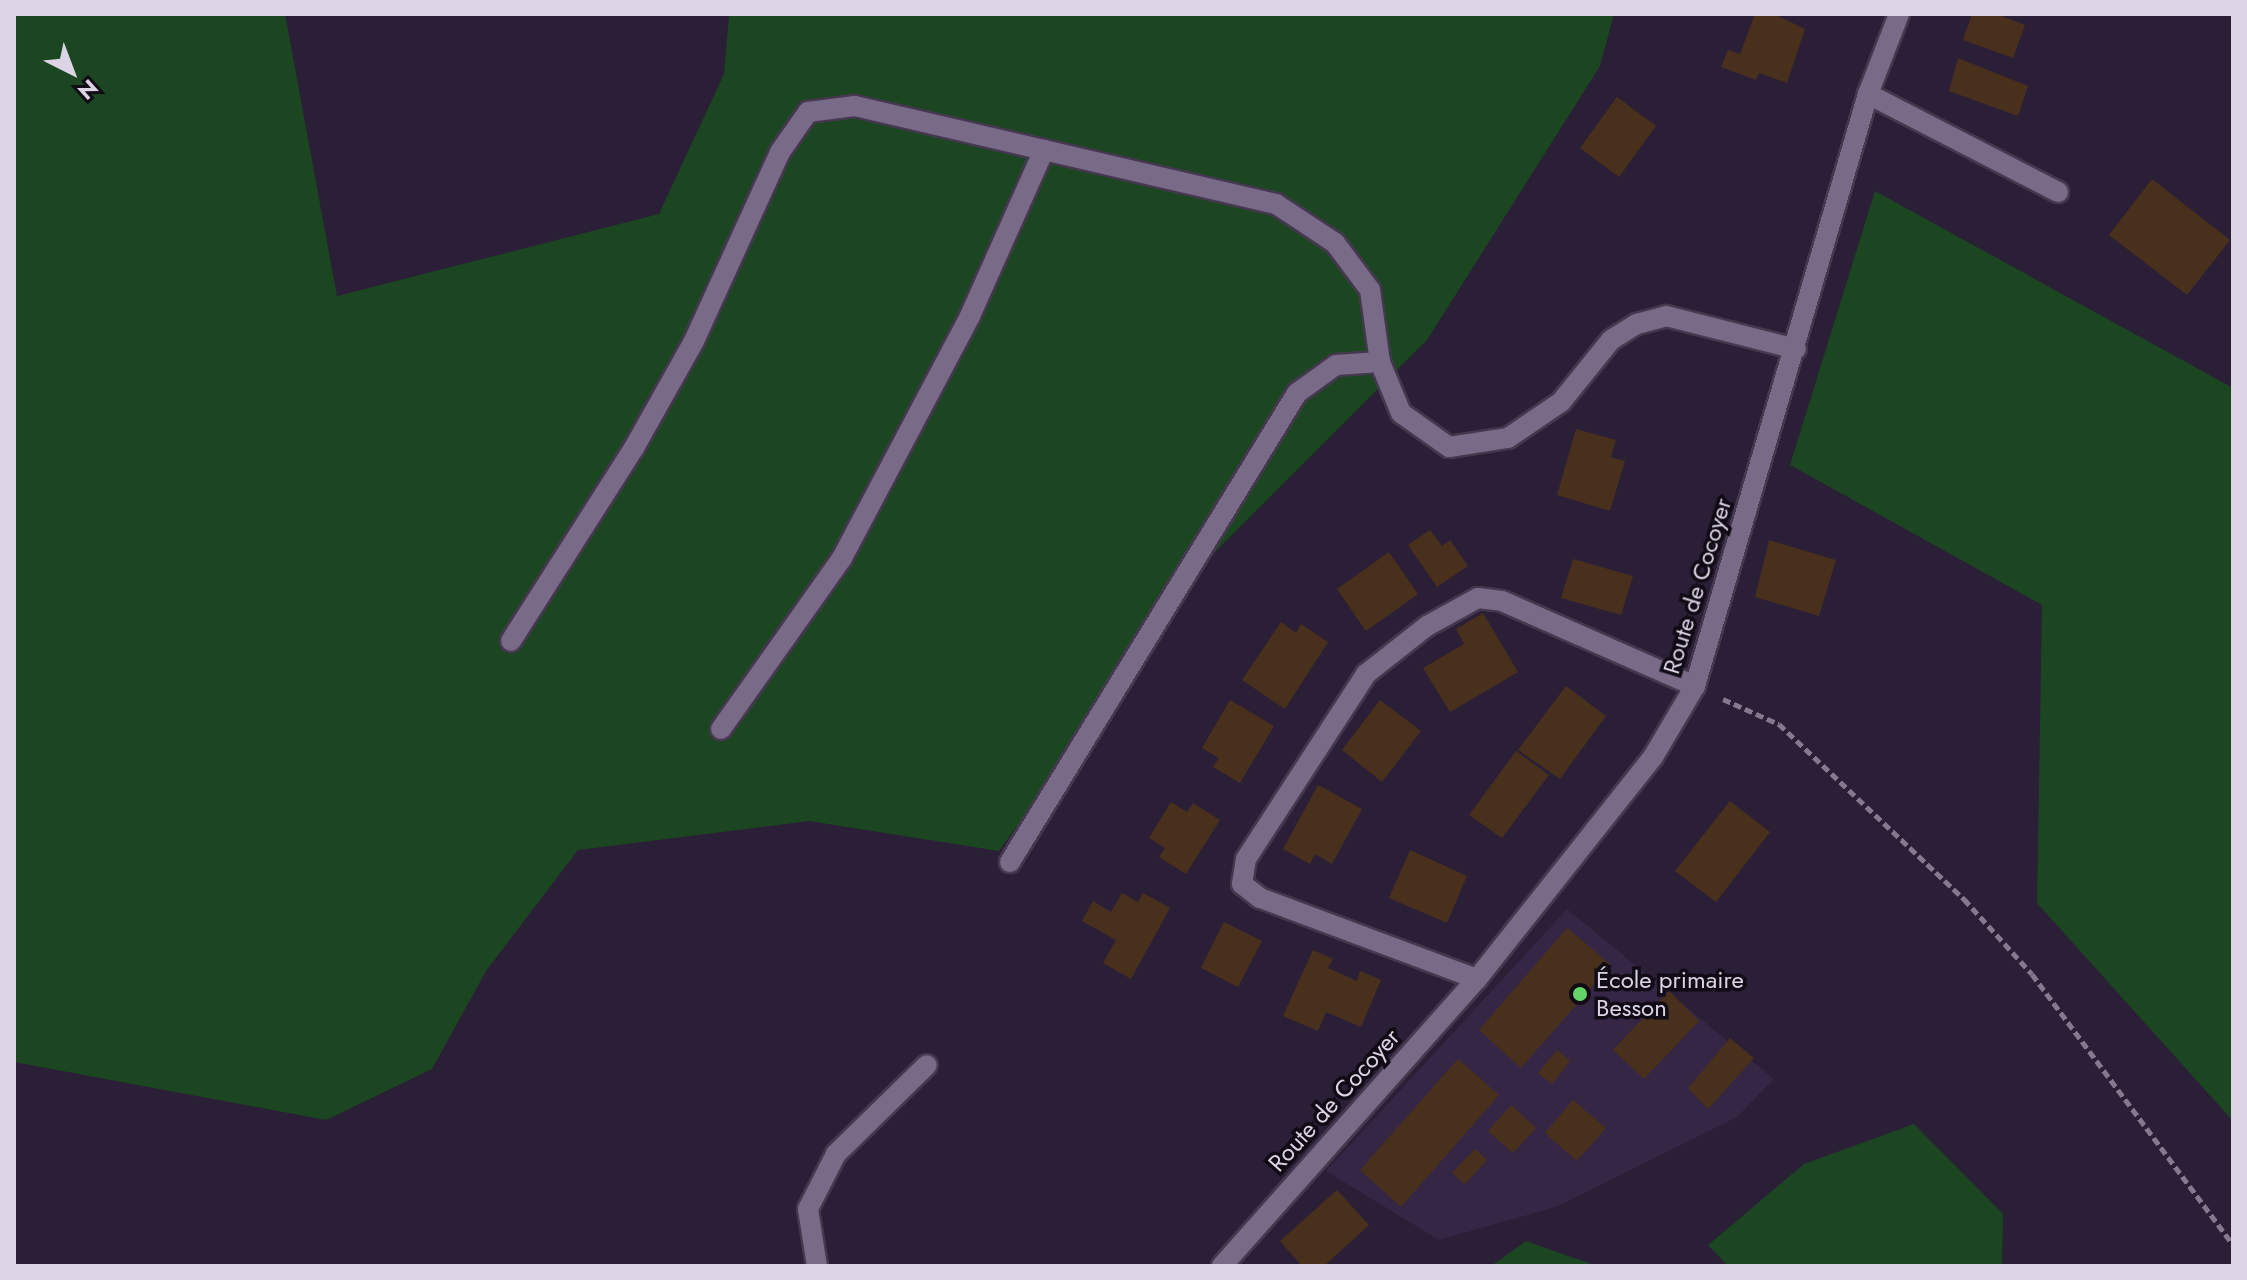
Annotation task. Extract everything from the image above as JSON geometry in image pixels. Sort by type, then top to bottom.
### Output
[{"type":"street","name":"Route de Cocoyer","points":[[1222,1266],[1477,979],[1653,757],[1695,686],[1796,349],[1868,94],[1899,14]]},
{"type":"street","points":[[1868,94],[2058,192]]},
{"type":"street","points":[[511,641],[671,381],[780,152],[808,112],[855,106],[1276,204],[1335,243],[1370,290],[1380,362],[1401,413],[1449,447],[1508,438],[1561,402],[1611,340],[1637,324],[1666,316],[1796,349]]},
{"type":"street","points":[[721,729],[849,544],[964,329],[1044,150]]},
{"type":"street","points":[[1010,862],[1297,393],[1336,365],[1380,362]]},
{"type":"street","points":[[1477,979],[1260,898],[1242,884],[1246,859],[1366,674],[1427,626],[1478,598],[1502,601],[1695,686]]},
{"type":"street","points":[[817,1266],[808,1209],[836,1154],[927,1065]]},
{"type":"path","points":[[1695,686],[1779,724],[1964,899],[2032,974],[2233,1245]]},
{"type":"shaded area","name":"École primaire Besson","points":[[1567,909],[1774,1079],[1737,1117],[1556,1207],[1439,1240],[1326,1171]]},
{"type":"green space","points":[[14,14],[285,14],[337,296],[659,214],[724,74],[729,14],[1614,14],[1600,66],[1427,340],[1209,558],[999,851],[809,821],[578,850],[486,971],[432,1069],[326,1120],[14,1062]]},
{"type":"green space","points":[[1875,191],[2233,388],[2233,1121],[2037,903],[2042,605],[1790,465]]},
{"type":"green space","points":[[1914,1124],[2003,1214],[2002,1266],[1728,1266],[1708,1245],[1804,1164]]},
{"type":"green space","points":[[1526,1241],[1597,1266],[1491,1266]]},
{"type":"building","points":[[1755,14],[1774,14],[1805,29],[1787,83],[1759,73],[1756,80],[1721,67],[1728,50],[1740,54]]},
{"type":"building","points":[[1972,14],[1996,14],[2025,25],[2013,58],[1963,40]]},
{"type":"building","points":[[1958,58],[2028,86],[2018,116],[1949,91]]},
{"type":"building","points":[[1617,97],[1656,126],[1619,177],[1580,148]]},
{"type":"building","points":[[2152,179],[2230,240],[2187,295],[2109,235]]},
{"type":"building","points":[[1576,429],[1616,440],[1611,457],[1625,461],[1610,511],[1557,495]]},
{"type":"building","points":[[1430,530],[1442,546],[1450,540],[1468,566],[1437,587],[1408,545]]},
{"type":"building","points":[[1769,540],[1836,560],[1819,616],[1755,597]]},
{"type":"building","points":[[1389,552],[1418,594],[1366,631],[1337,589]]},
{"type":"building","points":[[1573,559],[1633,576],[1621,615],[1561,598]]},
{"type":"building","points":[[1483,613],[1518,672],[1450,712],[1423,668],[1464,644],[1456,629]]},
{"type":"building","points":[[1281,622],[1296,633],[1301,624],[1328,642],[1285,709],[1242,680]]},
{"type":"building","points":[[1566,686],[1606,716],[1560,779],[1518,750]]},
{"type":"building","points":[[1230,700],[1274,726],[1240,783],[1213,767],[1219,758],[1202,748]]},
{"type":"building","points":[[1380,700],[1421,731],[1382,782],[1342,750]]},
{"type":"building","points":[[1516,751],[1549,775],[1502,838],[1469,815]]},
{"type":"building","points":[[1318,785],[1362,809],[1332,864],[1315,854],[1310,864],[1283,849]]},
{"type":"building","points":[[1730,801],[1770,832],[1716,902],[1675,871]]},
{"type":"building","points":[[1171,802],[1187,812],[1193,803],[1220,820],[1186,874],[1159,857],[1165,848],[1149,838]]},
{"type":"building","points":[[1410,850],[1467,876],[1447,923],[1389,898]]},
{"type":"building","points":[[1122,893],[1138,902],[1143,893],[1170,908],[1131,979],[1103,963],[1116,940],[1082,921],[1093,901],[1111,912]]},
{"type":"building","points":[[1224,922],[1262,941],[1238,987],[1201,968]]},
{"type":"building","points":[[1567,928],[1611,965],[1521,1068],[1479,1030]]},
{"type":"building","points":[[1313,950],[1333,959],[1328,968],[1357,981],[1360,971],[1381,980],[1361,1027],[1326,1012],[1318,1031],[1283,1016]]},
{"type":"building","points":[[1669,991],[1699,1021],[1644,1079],[1613,1050]]},
{"type":"building","points":[[1730,1038],[1754,1058],[1708,1109],[1688,1088]]},
{"type":"building","points":[[1557,1050],[1570,1061],[1552,1084],[1538,1073]]},
{"type":"building","points":[[1458,1059],[1499,1095],[1401,1207],[1360,1170]]},
{"type":"building","points":[[1573,1100],[1606,1128],[1577,1161],[1545,1133]]},
{"type":"building","points":[[1511,1105],[1536,1128],[1513,1153],[1488,1131]]},
{"type":"building","points":[[1475,1149],[1487,1160],[1465,1184],[1452,1173]]},
{"type":"building","points":[[1337,1190],[1369,1225],[1324,1266],[1302,1266],[1280,1241]]},
{"type":"place","name":"École primaire Besson","points":[[1580,994]]}]
